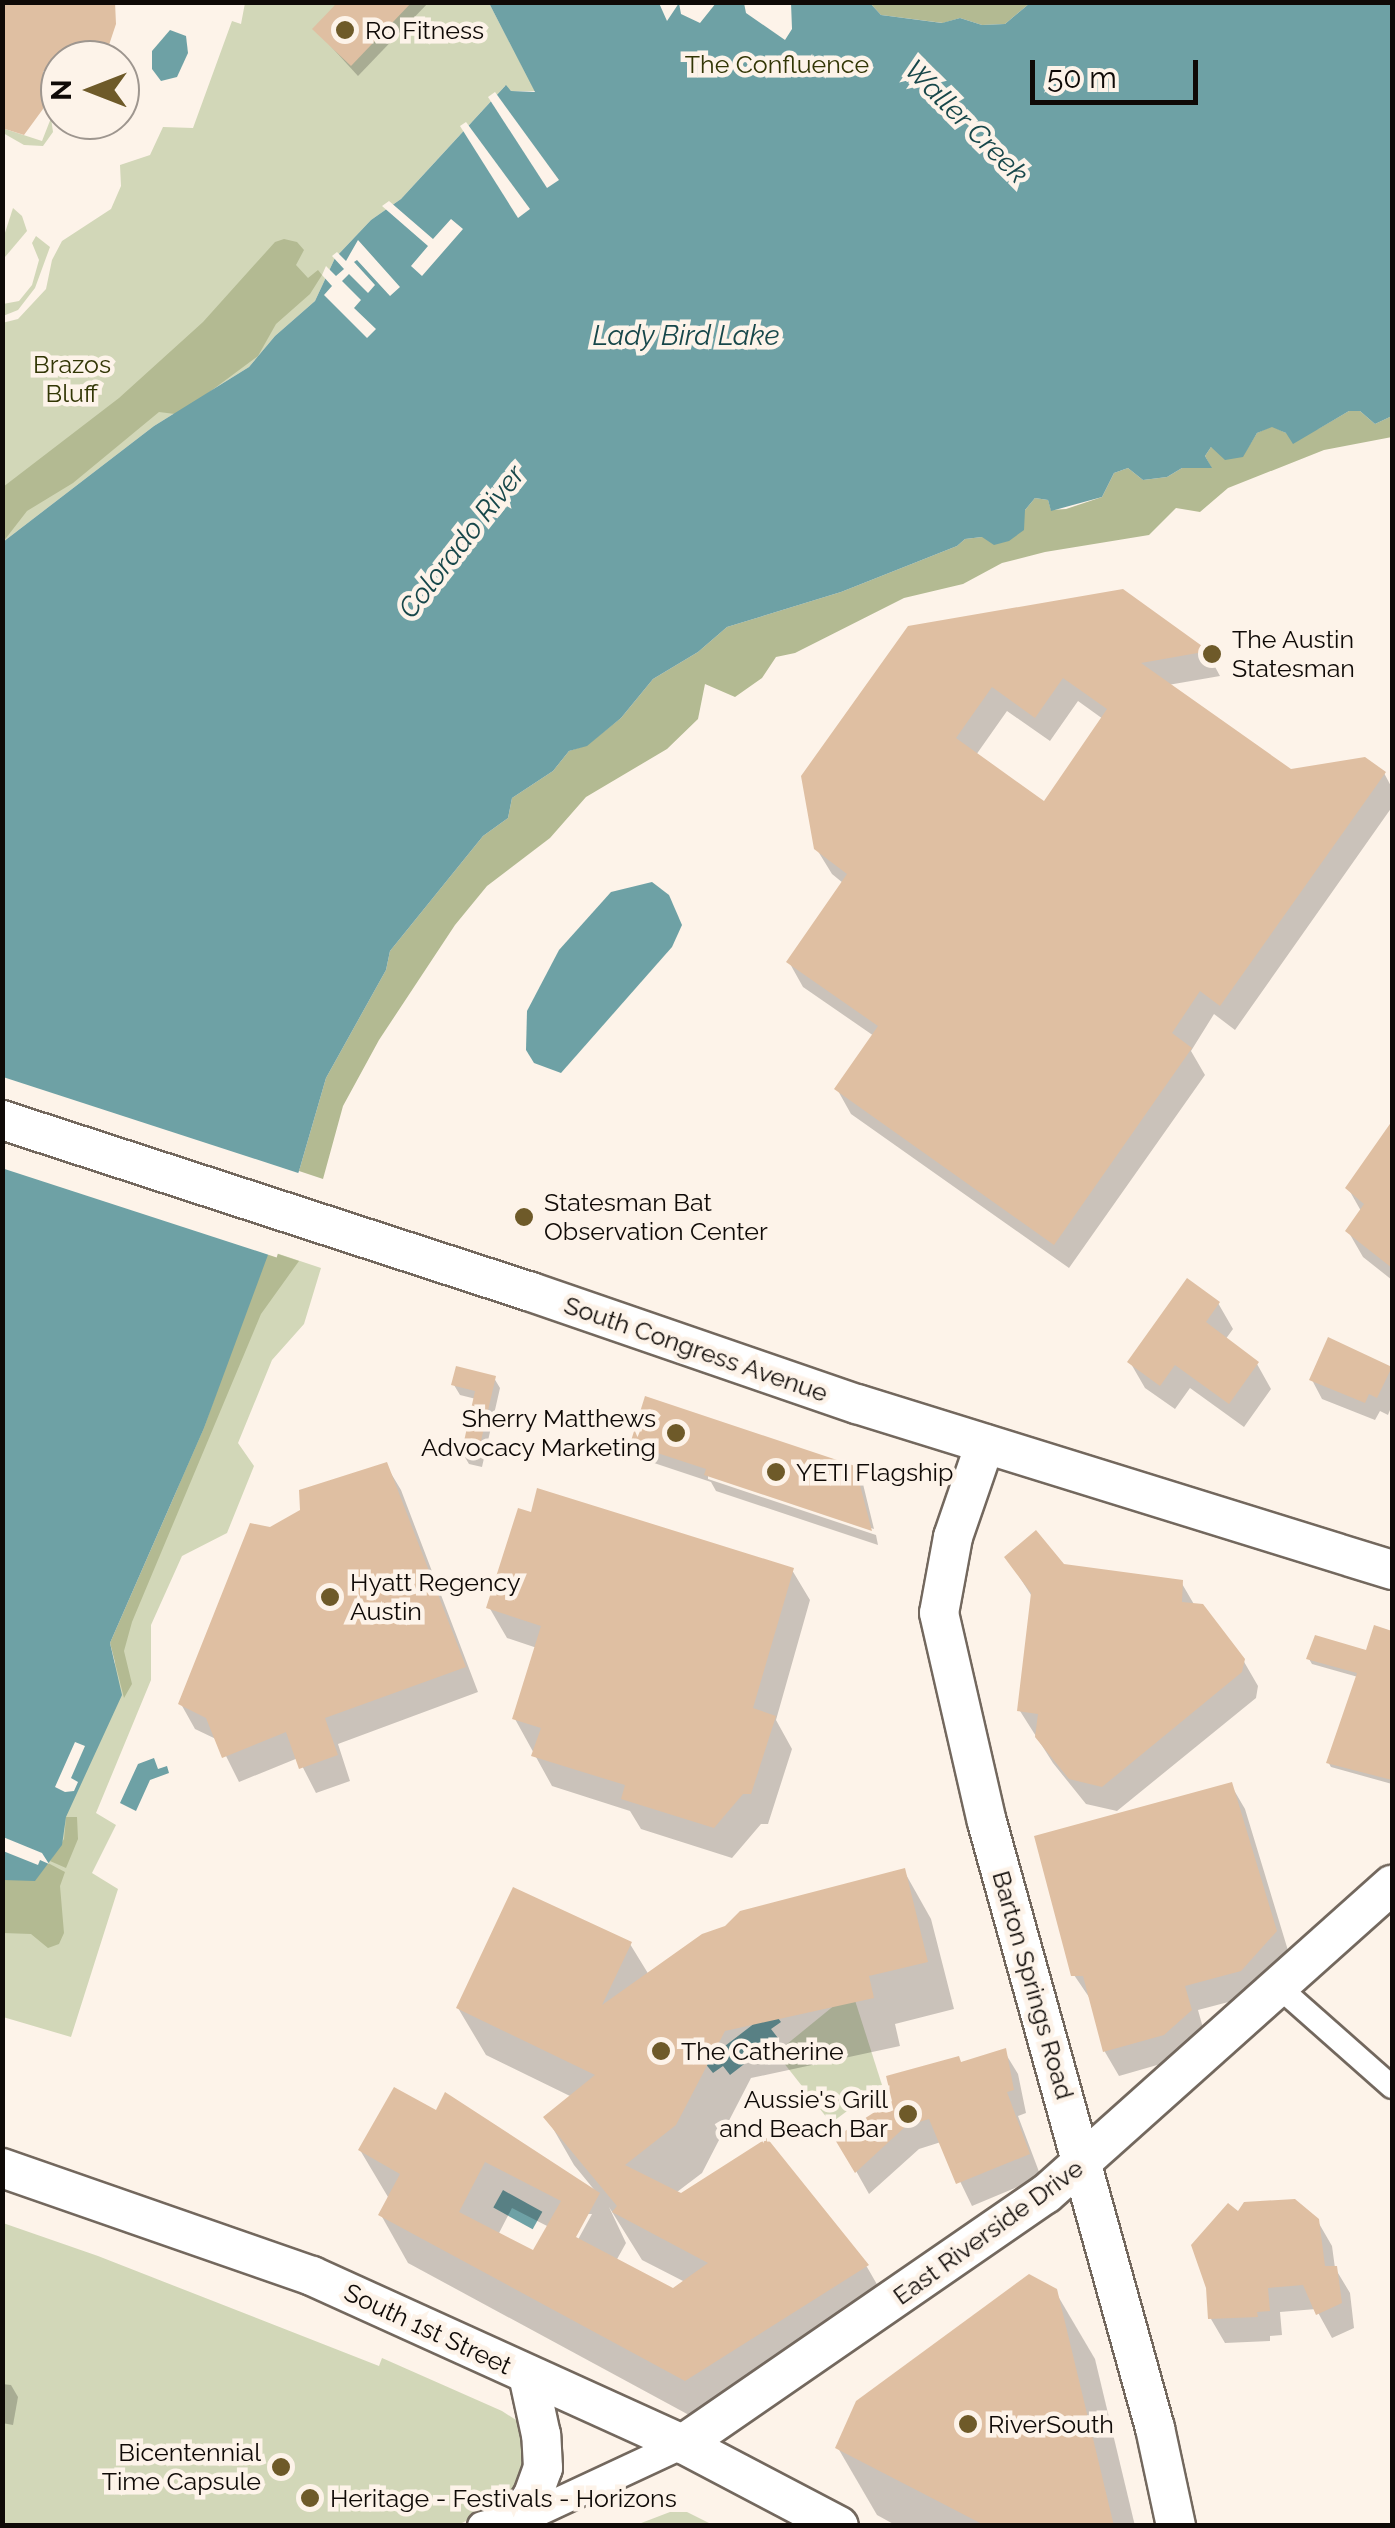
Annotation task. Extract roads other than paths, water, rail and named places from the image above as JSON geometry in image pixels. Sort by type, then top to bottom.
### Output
[{"type":"main road","name":"South Congress Avenue","points":[[2,1120],[985,1444],[1392,1570]]},
{"type":"main road","name":"Barton Springs Road","points":[[985,1444],[952,1537],[939,1613],[988,1822],[1083,2162],[1176,2526]]},
{"type":"main road","name":"East Riverside Drive","points":[[683,2444],[961,2256],[1083,2162],[1392,1886]]},
{"type":"main road","name":"South 1st Street","points":[[2,2168],[312,2276],[683,2444],[839,2526]]},
{"type":"main road","points":[[528,2374],[542,2468],[528,2518]]},
{"type":"street","points":[[1280,1988],[1392,2087]]},
{"type":"street","name":"East Riverside Drive","points":[[482,2526],[528,2518],[683,2444]]},
{"type":"water","name":"Lady Bird Lake","points":[[489,3],[659,3],[667,21],[679,3],[681,14],[700,23],[716,3],[744,3],[746,13],[785,40],[792,29],[791,3],[870,3],[881,15],[942,23],[960,18],[982,25],[1005,24],[1030,3],[1392,3],[1392,416],[1375,424],[1360,411],[1349,411],[1293,444],[1286,433],[1272,427],[1257,433],[1243,457],[1225,460],[1211,447],[1205,456],[1212,468],[1182,468],[1167,477],[1143,480],[1128,468],[1114,473],[1102,497],[1051,511],[1048,500],[1035,498],[1025,510],[1024,530],[1009,541],[994,545],[982,537],[965,539],[957,546],[841,592],[727,627],[698,652],[653,679],[621,718],[587,746],[569,751],[553,771],[512,798],[508,818],[483,836],[390,951],[386,970],[326,1078],[299,1171],[204,1428],[110,1643],[122,1695],[66,1817],[62,1845],[35,1881],[3,1880],[3,542],[154,426],[249,367],[275,336],[315,301],[335,258],[371,220],[401,199],[506,85],[511,91],[535,92]]},
{"type":"water","points":[[170,30],[186,36],[188,53],[177,77],[161,81],[152,69],[152,51]]},
{"type":"water","points":[[652,882],[669,895],[682,925],[672,947],[561,1073],[534,1063],[526,1050],[527,1011],[559,950],[611,892]]},
{"type":"water","points":[[154,1758],[158,1769],[167,1766],[169,1773],[150,1780],[136,1811],[120,1803],[138,1764]]},
{"type":"water","points":[[772,2010],[781,2022],[771,2029],[778,2038],[730,2075],[723,2066],[713,2073],[704,2062]]},
{"type":"water","points":[[503,2190],[542,2212],[533,2229],[493,2207]]},
{"type":"place","name":"Ro Fitness","points":[[345,30]]},
{"type":"place","name":"The Austin Statesman","points":[[1212,654]]},
{"type":"place","name":"Statesman Bat Observation Center","points":[[524,1217]]},
{"type":"place","name":"Sherry Matthews Advocacy Marketing","points":[[676,1433]]},
{"type":"place","name":"YETI Flagship","points":[[776,1472]]},
{"type":"place","name":"Hyatt Regency Austin","points":[[330,1597]]},
{"type":"place","name":"The Catherine","points":[[661,2051]]},
{"type":"place","name":"Aussie's Grill and Beach Bar","points":[[908,2114]]},
{"type":"place","name":"RiverSouth","points":[[968,2424]]},
{"type":"place","name":"Bicentennial Time Capsule","points":[[281,2467]]},
{"type":"place","name":"Heritage - Festivals - Horizons","points":[[310,2498]]},
{"type":"park label","name":"The Confluence","points":[[777,64]]},
{"type":"park label","name":"Brazos Bluff","points":[[72,380]]},
{"type":"water label","name":"Waller Creek","points":[[966,122]]},
{"type":"water label","name":"Colorado River","points":[[462,542]]}]
